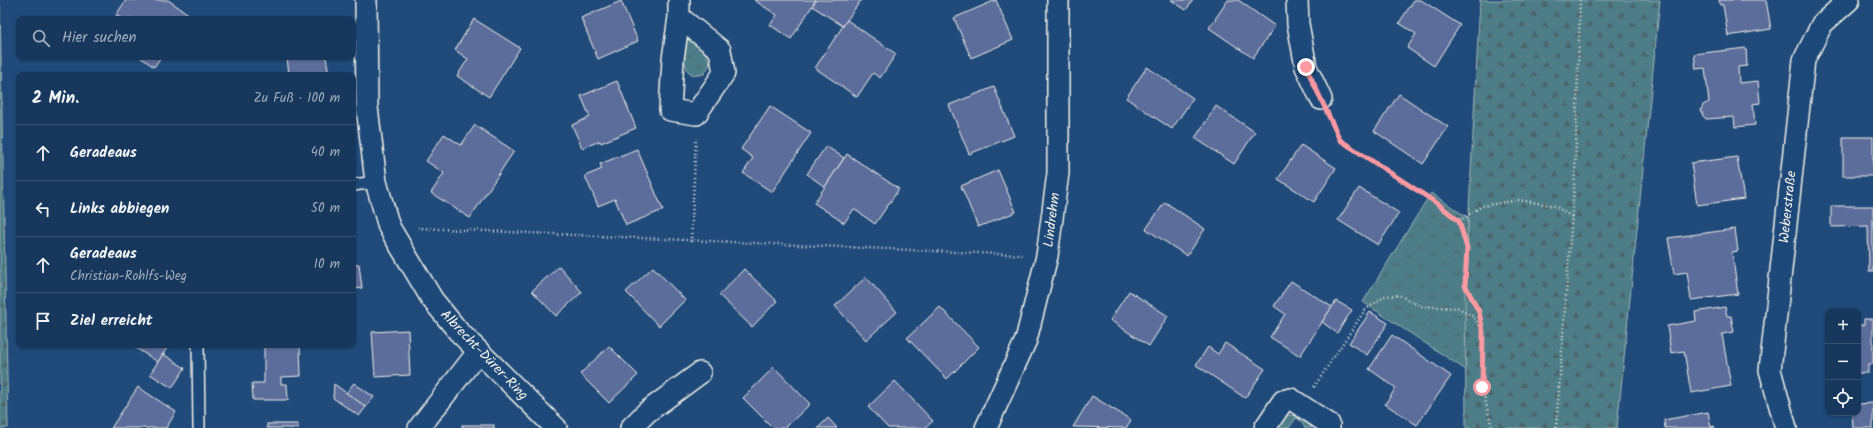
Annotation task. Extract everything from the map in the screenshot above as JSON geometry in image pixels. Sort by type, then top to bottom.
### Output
[{"type":"street","name":"Albrecht-Dürer-Ring","points":[[366,0],[367,107],[376,182],[389,227],[432,299],[458,331],[556,428]]},
{"type":"street","name":"Lindrehm","points":[[986,428],[1026,340],[1047,256],[1058,173],[1058,0]]},
{"type":"street","points":[[1297,0],[1298,24],[1306,67],[1321,99]]},
{"type":"street","name":"Weberstraße","points":[[1786,428],[1770,370],[1804,60],[1822,24],[1849,0]]},
{"type":"street","points":[[679,8],[720,50],[724,73],[696,114],[670,110],[673,59],[679,8]]},
{"type":"street","points":[[419,428],[478,352]]},
{"type":"street","points":[[631,428],[648,412],[700,373]]},
{"type":"street","points":[[1265,428],[1283,401],[1291,399],[1329,424],[1329,428]]},
{"type":"lane","points":[[356,185],[376,182]]},
{"type":"lane","points":[[198,348],[199,428]]},
{"type":"path","points":[[1556,428],[1575,174],[1580,0]]},
{"type":"path","points":[[1321,99],[1340,140],[1438,204],[1459,221],[1467,248],[1465,285],[1479,312],[1483,332],[1482,387],[1492,428]]},
{"type":"path","points":[[691,242],[696,114]]},
{"type":"path","points":[[1459,221],[1482,206],[1519,200],[1555,206],[1572,217]]},
{"type":"path","points":[[389,227],[691,242],[1047,256]]},
{"type":"path","points":[[1302,406],[1365,310],[1385,296],[1399,295],[1420,306],[1458,308],[1474,317],[1483,332]]},
{"type":"green space","points":[[1480,0],[1660,0],[1617,428],[1466,428],[1465,285]]},
{"type":"green space","points":[[0,5],[8,428],[0,428]]},
{"type":"green space","points":[[686,37],[701,48],[709,59],[710,64],[704,74],[696,75],[690,73],[687,69],[685,64]]},
{"type":"green space","points":[[1431,193],[1468,218],[1466,370],[1363,302]]},
{"type":"green space","points":[[1288,415],[1303,416],[1312,428],[1305,428],[1300,420],[1296,418],[1289,428],[1276,428]]},
{"type":"building","points":[[126,0],[168,0],[190,15],[118,16],[116,15]]},
{"type":"building","points":[[754,0],[816,0],[791,39],[770,25],[777,15]]},
{"type":"building","points":[[816,0],[861,0],[843,26],[812,6]]},
{"type":"building","points":[[996,0],[1013,40],[971,58],[954,18]]},
{"type":"building","points":[[1171,0],[1193,0],[1186,10]]},
{"type":"building","points":[[1228,0],[1238,0],[1275,26],[1253,58],[1209,28]]},
{"type":"building","points":[[1414,0],[1421,0],[1460,25],[1434,66],[1407,48],[1416,34],[1399,23]]},
{"type":"building","points":[[1719,0],[1766,0],[1771,29],[1728,36],[1723,5],[1720,5]]},
{"type":"building","points":[[621,1],[638,41],[598,59],[581,18]]},
{"type":"building","points":[[474,19],[520,48],[489,97],[457,76],[468,59],[455,50]]},
{"type":"building","points":[[847,20],[896,54],[880,78],[873,73],[857,97],[815,68]]},
{"type":"building","points":[[1746,48],[1747,66],[1738,67],[1739,83],[1758,81],[1760,103],[1753,104],[1755,125],[1735,127],[1734,117],[1706,119],[1701,110],[1703,105],[1709,102],[1705,68],[1696,69],[1694,54]]},
{"type":"building","points":[[144,60],[159,60],[154,67]]},
{"type":"building","points":[[287,60],[326,60],[328,72],[289,72]]},
{"type":"building","points":[[1147,67],[1193,98],[1172,129],[1126,98]]},
{"type":"building","points":[[617,81],[636,128],[601,143],[600,141],[582,148],[572,125],[590,117],[581,96]]},
{"type":"building","points":[[994,87],[1014,136],[969,154],[949,105]]},
{"type":"building","points":[[1399,94],[1448,127],[1423,164],[1374,131]]},
{"type":"building","points":[[770,106],[811,133],[772,192],[743,173],[753,158],[741,149]]},
{"type":"building","points":[[1216,106],[1255,132],[1234,164],[1195,138]]},
{"type":"building","points":[[475,125],[514,151],[470,218],[431,193],[444,173],[426,161],[444,134],[461,145]]},
{"type":"building","points":[[1843,137],[1873,137],[1873,176],[1843,176]]},
{"type":"building","points":[[1301,145],[1336,168],[1314,202],[1278,179]]},
{"type":"building","points":[[826,146],[844,158],[825,187],[807,174]]},
{"type":"building","points":[[637,149],[663,210],[626,225],[615,199],[598,206],[585,176],[602,169],[600,164]]},
{"type":"building","points":[[847,154],[899,189],[875,224],[854,209],[844,223],[814,203]]},
{"type":"building","points":[[1737,157],[1744,199],[1697,205],[1691,163]]},
{"type":"building","points":[[998,170],[1016,212],[978,227],[961,186]]},
{"type":"building","points":[[1359,188],[1399,213],[1378,245],[1338,220]]},
{"type":"building","points":[[1165,202],[1205,229],[1187,256],[1146,229]]},
{"type":"building","points":[[1831,206],[1873,206],[1873,271],[1869,271],[1868,226],[1831,227]]},
{"type":"building","points":[[1735,229],[1738,251],[1732,252],[1738,294],[1691,300],[1687,272],[1674,274],[1668,238]]},
{"type":"building","points":[[356,264],[359,264],[362,288],[356,289]]},
{"type":"building","points":[[559,266],[582,292],[556,316],[532,291]]},
{"type":"building","points":[[653,267],[685,300],[659,326],[626,292]]},
{"type":"building","points":[[744,269],[777,301],[752,327],[719,295]]},
{"type":"building","points":[[866,277],[897,312],[866,340],[835,306]]},
{"type":"building","points":[[1291,281],[1332,307],[1300,356],[1270,337],[1285,314],[1274,306]]},
{"type":"building","points":[[1129,291],[1168,316],[1149,346],[1110,320]]},
{"type":"building","points":[[1336,301],[1352,310],[1337,333],[1322,322]]},
{"type":"building","points":[[940,307],[979,347],[947,379],[907,338]]},
{"type":"building","points":[[1725,307],[1727,316],[1731,316],[1734,332],[1722,334],[1731,386],[1691,393],[1684,351],[1671,353],[1667,326],[1696,321],[1695,312]]},
{"type":"building","points":[[1370,312],[1388,323],[1367,355],[1349,343]]},
{"type":"building","points":[[1864,319],[1873,319],[1873,364],[1868,364],[1868,373],[1861,373],[1861,325],[1864,325]]},
{"type":"building","points":[[408,330],[410,375],[375,377],[372,332]]},
{"type":"building","points":[[1392,335],[1451,376],[1417,425],[1385,404],[1396,388],[1369,369]]},
{"type":"building","points":[[1225,343],[1265,369],[1245,398],[1196,365],[1208,347],[1218,354]]},
{"type":"building","points":[[609,346],[638,375],[609,403],[580,374]]},
{"type":"building","points":[[136,348],[167,348],[158,362]]},
{"type":"building","points":[[264,348],[300,348],[301,376],[281,377],[281,384],[287,384],[288,400],[253,400],[252,383],[264,383]]},
{"type":"building","points":[[163,354],[185,368],[172,388],[150,374]]},
{"type":"building","points":[[774,367],[810,404],[785,428],[773,428],[743,398]]},
{"type":"building","points":[[895,381],[933,421],[925,428],[888,428],[868,407]]},
{"type":"building","points":[[354,383],[374,397],[366,407],[346,393]]},
{"type":"building","points":[[334,384],[366,407],[359,416],[333,398]]},
{"type":"building","points":[[138,387],[176,412],[166,428],[111,428]]},
{"type":"building","points":[[1092,396],[1131,420],[1126,428],[1073,427]]},
{"type":"building","points":[[1873,403],[1873,428],[1853,428],[1852,416],[1861,416],[1861,404]]},
{"type":"building","points":[[1708,412],[1711,427],[1714,426],[1715,428],[1665,428],[1664,420]]},
{"type":"building","points":[[828,418],[837,428],[818,428]]},
{"type":"building","points":[[267,424],[298,424],[298,428],[267,428]]},
{"type":"building","points":[[462,425],[494,425],[494,428],[462,428]]},
{"type":"route","points":[[1306,67],[1340,140],[1438,204],[1459,221],[1467,248],[1465,285],[1479,312],[1483,332],[1482,387]]}]
